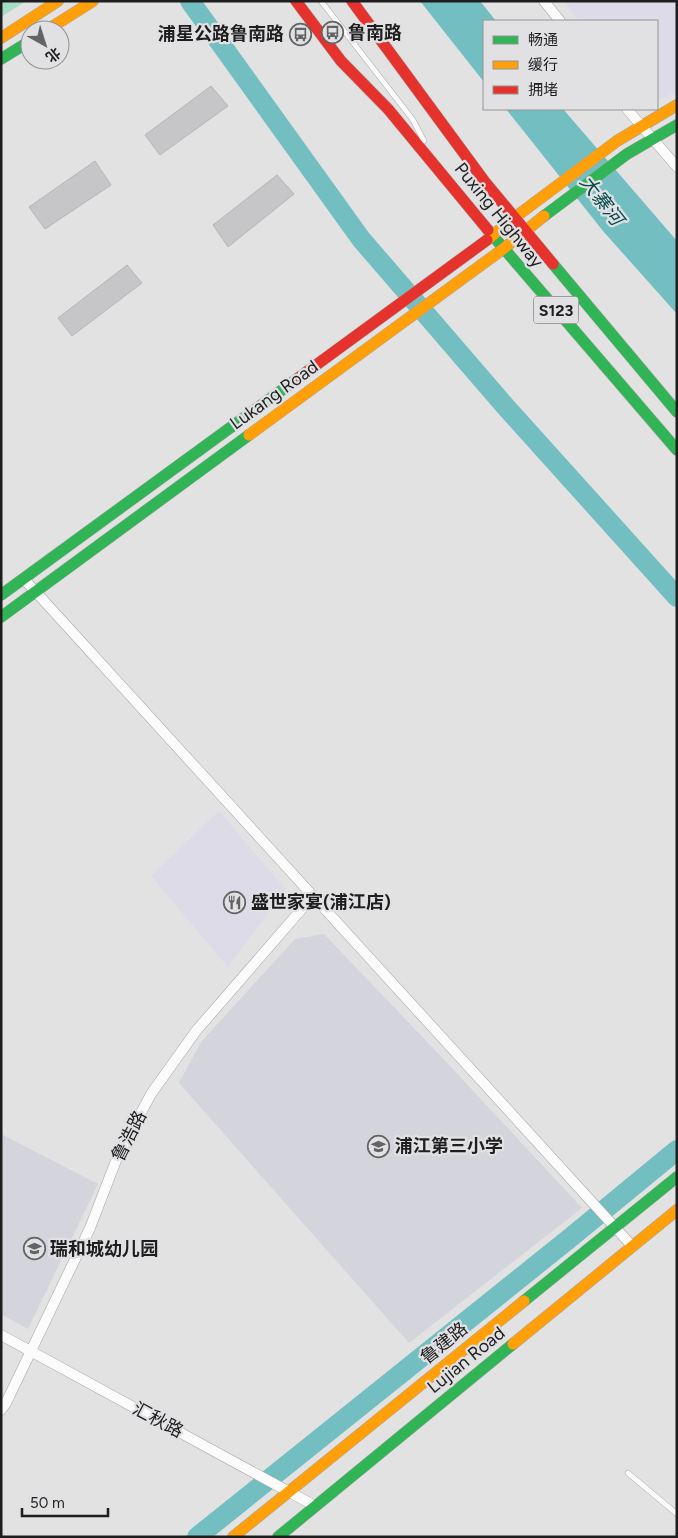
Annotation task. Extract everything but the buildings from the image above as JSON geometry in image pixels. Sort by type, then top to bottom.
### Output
[{"type":"street","points":[[1,38],[58,1]]},
{"type":"street","points":[[63,20],[93,1]]},
{"type":"street","name":"Puxing Highway","points":[[296,1],[340,61],[388,109],[503,249],[677,450]]},
{"type":"street","name":"Puxing Highway","points":[[352,1],[485,182],[677,412]]},
{"type":"street","points":[[544,1],[559,20]]},
{"type":"street","points":[[1,59],[20,47]]},
{"type":"street","points":[[641,126],[677,105]]},
{"type":"street","points":[[629,110],[677,167]]},
{"type":"street","points":[[652,139],[677,125]]},
{"type":"street","name":"Lukang Road","points":[[1,595],[493,236],[514,218],[617,141],[641,126]]},
{"type":"street","name":"Lukang Road","points":[[1,617],[503,249],[627,154],[652,139]]},
{"type":"street","points":[[24,578],[632,1246]]},
{"type":"street","name":"鲁浩路","points":[[1,1410],[6,1404],[90,1228],[117,1158],[151,1094],[196,1031],[313,896]]},
{"type":"street","name":"鲁建路","points":[[233,1537],[677,1177]]},
{"type":"street","name":"Lujian Road","points":[[278,1537],[677,1210]]},
{"type":"street","name":"汇秋路","points":[[1,1335],[315,1506]]},
{"type":"lane","points":[[321,1],[413,120],[438,168]]},
{"type":"lane","points":[[628,1472],[677,1514]]},
{"type":"shaded area","points":[[564,1],[677,1],[677,91],[658,100],[658,20],[578,20]]},
{"type":"shaded area","points":[[219,811],[285,889],[228,967],[151,876]]},
{"type":"shaded area","name":"浦江第三小学","points":[[324,934],[582,1208],[409,1343],[179,1083],[201,1042],[295,939]]},
{"type":"shaded area","name":"瑞和城幼儿园","points":[[1,1134],[98,1184],[28,1329],[1,1314]]},
{"type":"green space","points":[[1,1],[26,1],[1,17]]},
{"type":"water","points":[[420,1],[480,1],[495,20],[483,20],[483,81]]},
{"type":"water","name":"大寨河","points":[[507,110],[564,110],[677,241],[677,314],[603,231]]},
{"type":"waterway","points":[[190,1],[361,239],[505,406],[677,597]]},
{"type":"waterway","points":[[197,1537],[677,1150]]},
{"type":"traffic: fast","points":[[1,59],[20,47]]},
{"type":"traffic: fast","points":[[544,216],[627,154],[677,125]]},
{"type":"traffic: fast","points":[[488,230],[677,450]]},
{"type":"traffic: fast","points":[[553,264],[677,412]]},
{"type":"traffic: fast","points":[[1,595],[297,379]]},
{"type":"traffic: fast","points":[[1,617],[249,435]]},
{"type":"traffic: fast","points":[[524,1301],[677,1177]]},
{"type":"traffic: fast","points":[[278,1537],[513,1344]]},
{"type":"traffic: slow","points":[[1,38],[58,1]]},
{"type":"traffic: slow","points":[[63,20],[93,1]]},
{"type":"traffic: slow","points":[[487,240],[617,141],[677,105]]},
{"type":"traffic: slow","points":[[249,435],[503,249],[544,216]]},
{"type":"traffic: slow","points":[[513,1344],[677,1210]]},
{"type":"traffic: slow","points":[[233,1537],[524,1301]]},
{"type":"traffic: jam","points":[[296,1],[341,61],[388,109],[488,230]]},
{"type":"traffic: jam","points":[[352,1],[485,182],[553,264]]},
{"type":"traffic: jam","points":[[297,379],[487,240]]},
{"type":"place","name":"鲁南路","points":[[332,33]]},
{"type":"place","name":"浦星公路鲁南路","points":[[300,34]]},
{"type":"place","name":"盛世家宴(浦江店)","points":[[235,902]]},
{"type":"place","name":"浦江第三小学","points":[[379,1146]]},
{"type":"place","name":"瑞和城幼儿园","points":[[34,1249]]}]
